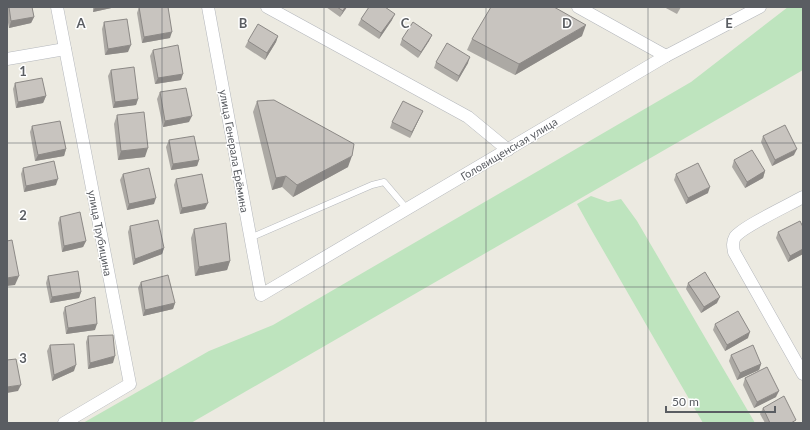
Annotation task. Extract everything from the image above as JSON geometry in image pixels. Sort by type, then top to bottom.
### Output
[{"type":"street","name":"улица Трубицина","points":[[57,7],[130,384],[64,423]]},
{"type":"street","name":"улица Генерала Ерёмина","points":[[208,7],[261,295]]},
{"type":"street","points":[[267,7],[468,117],[508,150]]},
{"type":"street","points":[[578,7],[666,56]]},
{"type":"street","name":"Головищенская улица","points":[[261,295],[666,56],[760,7]]},
{"type":"street","points":[[7,59],[65,49]]},
{"type":"street","points":[[803,197],[744,230],[735,237],[733,245],[734,252],[803,374]]},
{"type":"lane","points":[[250,238],[372,185],[384,182],[407,209]]},
{"type":"green space","points":[[788,7],[803,7],[803,70],[191,423],[83,423],[209,351],[273,325],[691,82]]},
{"type":"green space","points":[[591,196],[608,202],[621,199],[637,221],[755,423],[703,423],[577,204]]},
{"type":"building","points":[[9,7],[32,7],[34,17],[11,21]]},
{"type":"building","points":[[139,7],[168,7],[172,32],[144,37]]},
{"type":"building","points":[[337,7],[345,7],[343,11]]},
{"type":"building","points":[[369,7],[385,7],[395,14],[381,33],[361,19]]},
{"type":"building","points":[[491,7],[554,7],[586,25],[519,64],[472,39]]},
{"type":"building","points":[[127,19],[131,45],[108,49],[104,22]]},
{"type":"building","points":[[413,22],[432,35],[421,52],[402,39]]},
{"type":"building","points":[[258,24],[278,36],[267,53],[248,41]]},
{"type":"building","points":[[447,43],[470,57],[459,76],[436,62]]},
{"type":"building","points":[[178,45],[183,74],[158,78],[153,50]]},
{"type":"building","points":[[134,67],[138,99],[115,102],[111,70]]},
{"type":"building","points":[[42,78],[46,96],[18,102],[15,83]]},
{"type":"building","points":[[186,88],[192,116],[165,121],[160,92]]},
{"type":"building","points":[[274,100],[354,144],[352,156],[297,185],[286,176],[276,178],[257,101]]},
{"type":"building","points":[[403,101],[423,111],[412,132],[392,122]]},
{"type":"building","points":[[144,112],[148,148],[121,151],[117,115]]},
{"type":"building","points":[[60,121],[66,149],[38,155],[32,126]]},
{"type":"building","points":[[785,125],[797,149],[775,160],[763,136]]},
{"type":"building","points":[[194,136],[199,160],[173,164],[169,140]]},
{"type":"building","points":[[752,150],[765,171],[747,182],[734,160]]},
{"type":"building","points":[[54,161],[58,179],[26,186],[23,168]]},
{"type":"building","points":[[698,163],[710,187],[688,198],[676,174]]},
{"type":"building","points":[[149,168],[156,198],[129,204],[123,174]]},
{"type":"building","points":[[202,174],[208,203],[182,208],[176,179]]},
{"type":"building","points":[[80,212],[86,241],[64,246],[60,217]]},
{"type":"building","points":[[158,220],[164,248],[135,259],[130,226]]},
{"type":"building","points":[[800,221],[803,227],[803,249],[790,256],[778,232]]},
{"type":"building","points":[[226,223],[230,261],[199,267],[194,229]]},
{"type":"building","points":[[12,240],[19,276],[7,278],[7,241]]},
{"type":"building","points":[[78,271],[81,292],[52,297],[48,276]]},
{"type":"building","points":[[705,272],[720,297],[704,307],[688,283]]},
{"type":"building","points":[[168,275],[175,303],[145,310],[141,282]]},
{"type":"building","points":[[95,297],[97,324],[68,328],[65,307]]},
{"type":"building","points":[[738,311],[750,332],[727,345],[715,324]]},
{"type":"building","points":[[113,335],[115,356],[90,363],[88,336]]},
{"type":"building","points":[[74,344],[76,365],[54,375],[50,345]]},
{"type":"building","points":[[753,345],[761,364],[740,373],[731,355]]},
{"type":"building","points":[[16,359],[21,385],[7,387],[7,360]]},
{"type":"building","points":[[767,367],[779,391],[757,402],[745,378]]},
{"type":"building","points":[[784,396],[796,420],[791,423],[770,423],[763,408]]}]
